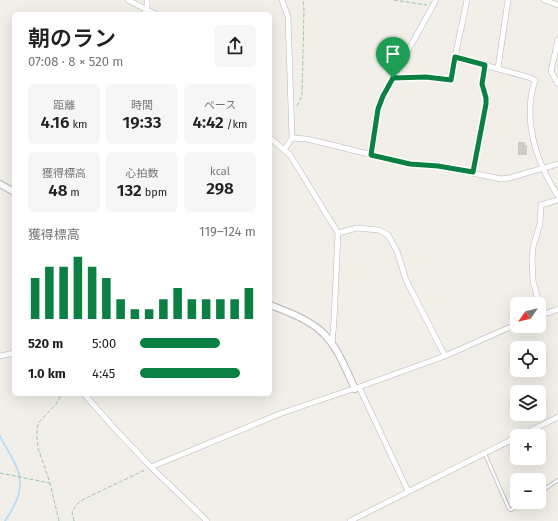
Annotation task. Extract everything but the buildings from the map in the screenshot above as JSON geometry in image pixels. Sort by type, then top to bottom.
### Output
[{"type":"street","points":[[128,0],[146,12],[147,0]]},
{"type":"street","points":[[282,0],[288,16],[292,138],[284,150]]},
{"type":"street","points":[[371,155],[378,109],[383,96],[436,0]]},
{"type":"street","points":[[393,78],[426,77],[451,80],[466,0]]},
{"type":"street","points":[[498,68],[508,0]]},
{"type":"street","points":[[544,0],[558,5]]},
{"type":"street","points":[[558,40],[551,71],[558,84]]},
{"type":"street","points":[[455,57],[498,68],[534,80],[530,110],[530,128],[542,169],[558,196]]},
{"type":"street","points":[[473,172],[486,104],[482,84],[485,65]]},
{"type":"street","points":[[292,138],[307,139],[410,164],[438,166],[501,179],[558,164]]},
{"type":"street","points":[[272,140],[290,155],[338,233],[332,344]]},
{"type":"street","points":[[0,184],[12,191]]},
{"type":"street","points":[[537,297],[534,281],[532,247],[540,224],[541,205],[558,200]]},
{"type":"street","points":[[338,233],[357,228],[379,230],[388,235],[397,251],[406,280],[445,356]]},
{"type":"street","points":[[272,306],[291,313],[313,326],[322,332],[332,344],[357,388],[408,491]]},
{"type":"street","points":[[546,314],[558,309]]},
{"type":"street","points":[[151,467],[282,413],[445,356],[510,327]]},
{"type":"street","points":[[0,356],[12,353]]},
{"type":"street","points":[[86,396],[151,467],[207,521]]},
{"type":"street","points":[[534,429],[558,417]]},
{"type":"street","points":[[350,521],[510,441]]},
{"type":"lane","points":[[485,454],[509,509],[513,509]]},
{"type":"lane","points":[[546,488],[558,480]]},
{"type":"path","points":[[296,107],[302,96],[303,0]]},
{"type":"path","points":[[394,0],[433,6]]},
{"type":"path","points":[[59,521],[50,483],[38,448],[37,428],[39,422],[57,403],[60,396]]},
{"type":"path","points":[[74,521],[72,512],[77,504],[84,499],[151,467]]},
{"type":"path","points":[[0,474],[50,483]]},
{"type":"waterway","points":[[0,436],[19,473],[20,480],[17,500],[5,521]]},
{"type":"route","points":[[455,57],[485,65],[482,84],[486,104],[473,172],[438,166],[410,164],[371,155],[378,109],[393,78],[426,77],[451,80],[455,57]]}]
